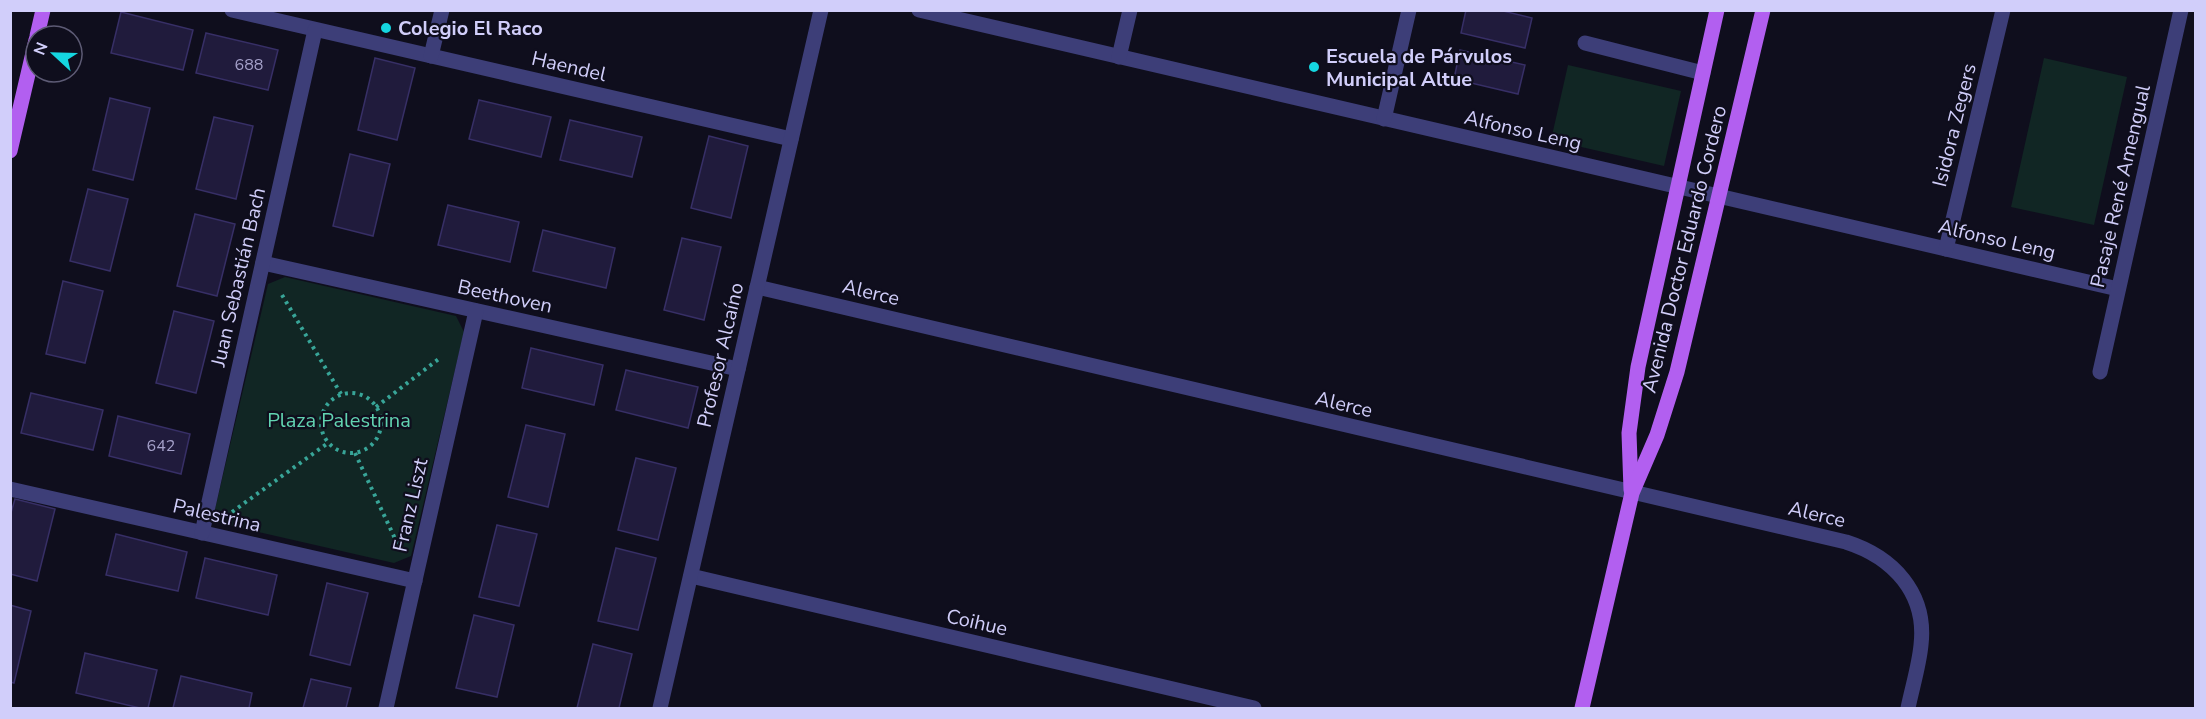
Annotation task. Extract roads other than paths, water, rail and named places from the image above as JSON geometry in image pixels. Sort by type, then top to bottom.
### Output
[{"type":"main road","name":"Avenida Doctor Eduardo Cordero","points":[[1632,493],[1629,434],[1632,400],[1717,10]]},
{"type":"main road","name":"Avenida Doctor Eduardo Cordero","points":[[1582,708],[1632,493],[1668,404],[1763,10]]},
{"type":"main road","points":[[10,151],[25,84]]},
{"type":"street","name":"Haendel","points":[[232,10],[791,139]]},
{"type":"street","points":[[431,56],[442,10]]},
{"type":"street","name":"Profesor Alcaíno","points":[[660,708],[821,10]]},
{"type":"street","name":"Alfonso Leng","points":[[919,10],[2118,289]]},
{"type":"street","points":[[1119,57],[1130,10]]},
{"type":"street","points":[[1384,119],[1409,10]]},
{"type":"street","name":"Isidora Zegers","points":[[1946,249],[2004,10]]},
{"type":"street","points":[[2183,10],[2196,13]]},
{"type":"street","name":"Pasaje René Amengual","points":[[2100,372],[2183,10]]},
{"type":"street","name":"Juan Sebastián Bach","points":[[202,533],[315,30]]},
{"type":"street","points":[[1585,43],[1703,73]]},
{"type":"street","name":"Beethoven","points":[[263,263],[738,369]]},
{"type":"street","name":"Alerce","points":[[757,287],[1865,548],[1882,558],[1896,571],[1908,586],[1916,604],[1921,623],[1922,643],[1908,708]]},
{"type":"street","name":"Franz Liszt","points":[[386,708],[476,311]]},
{"type":"street","name":"Palestrina","points":[[10,489],[415,581]]},
{"type":"street","name":"Coihue","points":[[691,576],[1192,701],[1254,708]]},
{"type":"place","name":"Colegio El Raco","points":[[386,28]]},
{"type":"place","name":"Escuela de Párvulos Municipal Altue","points":[[1314,67]]},
{"type":"park label","name":"Plaza Palestrina","points":[[339,420]]}]
